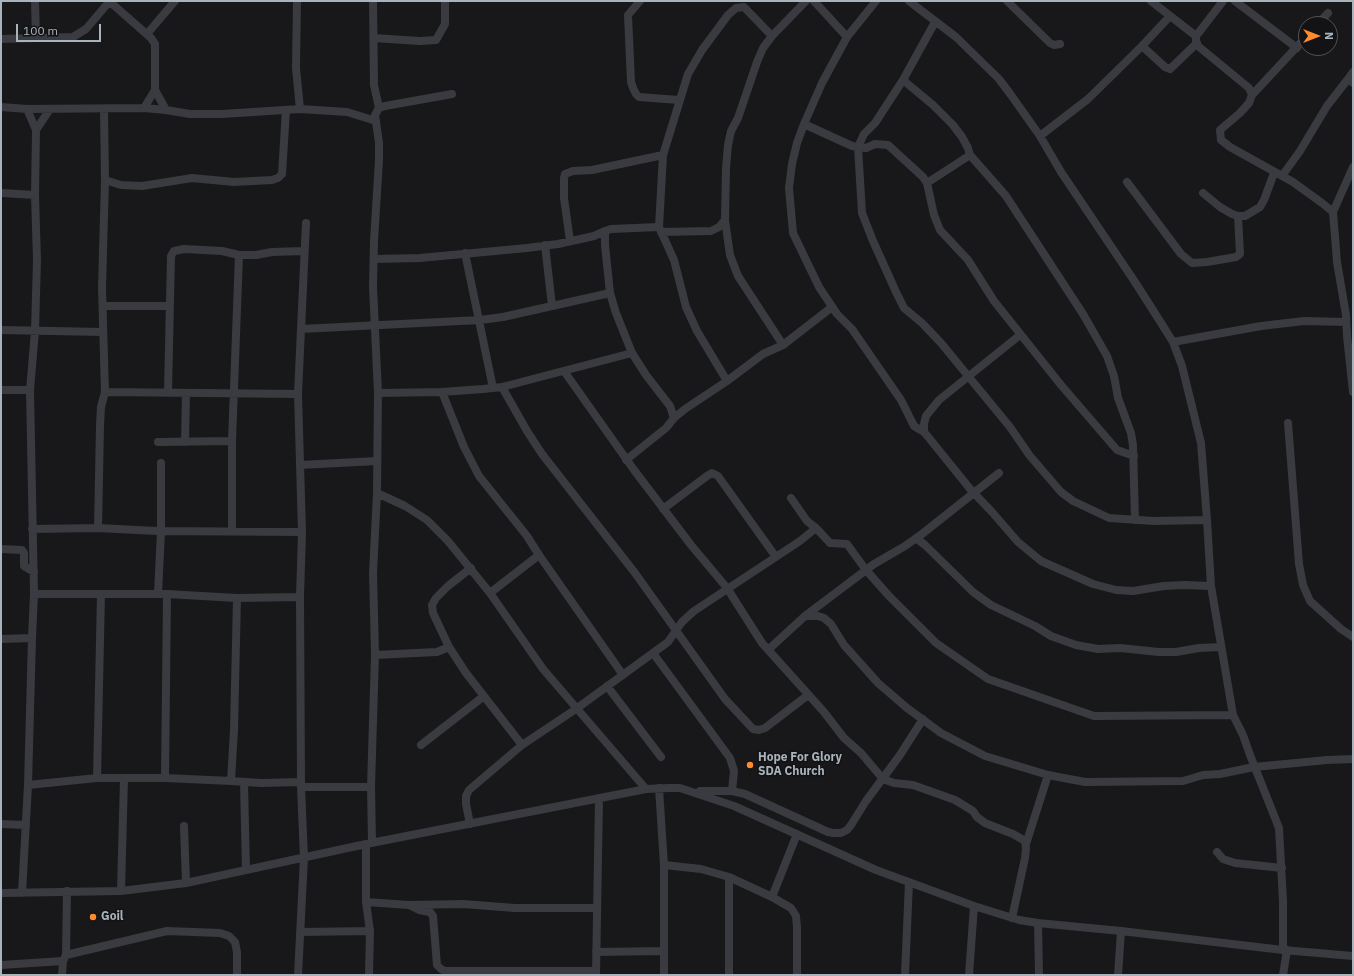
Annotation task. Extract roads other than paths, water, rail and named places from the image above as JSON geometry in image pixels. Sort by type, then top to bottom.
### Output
[{"type":"street","points":[[35,1],[36,38]]},
{"type":"street","points":[[1,39],[69,38],[86,29],[109,1],[147,34],[155,44],[155,90],[166,110]]},
{"type":"street","points":[[147,34],[175,1]]},
{"type":"street","points":[[297,1],[296,68],[300,109]]},
{"type":"street","points":[[369,975],[370,932],[366,902],[375,655],[373,573],[377,492],[378,393],[373,287],[375,220],[379,171],[379,143],[375,115],[379,108],[374,85],[373,1]]},
{"type":"street","points":[[374,38],[420,41],[436,40],[445,24],[445,1]]},
{"type":"street","points":[[640,1],[628,15],[632,88],[639,97],[679,100]]},
{"type":"street","points":[[783,345],[738,276],[730,255],[725,220],[727,157],[731,131],[738,118],[763,48],[772,36],[806,1]]},
{"type":"street","points":[[814,1],[847,37]]},
{"type":"street","points":[[876,1],[847,37],[822,83],[804,124],[797,143],[792,164],[789,188],[793,234],[819,287],[837,314],[852,329],[901,400],[914,426],[924,432],[974,494],[1018,542],[1041,561],[1092,584],[1116,590],[1134,591],[1164,586],[1184,585],[1211,586]]},
{"type":"street","points":[[909,1],[956,37],[999,78],[1040,136],[1064,178],[1135,282],[1173,342],[1184,372],[1201,443],[1208,520],[1211,586],[1233,715],[1243,735],[1254,767],[1278,822],[1282,868],[1285,950],[1283,975]]},
{"type":"street","points":[[1007,1],[1050,43],[1054,45],[1060,44]]},
{"type":"street","points":[[1151,1],[1170,16],[1249,88],[1252,95]]},
{"type":"street","points":[[1142,46],[1165,67],[1170,68],[1196,40],[1223,1]]},
{"type":"street","points":[[1235,1],[1297,48],[1252,95],[1249,103],[1240,113],[1222,127],[1220,130],[1220,137],[1224,142],[1322,202],[1333,212]]},
{"type":"street","points":[[727,381],[697,331],[686,307],[674,260],[660,230],[663,155],[688,74],[716,30],[728,15],[736,8],[744,7],[772,36]]},
{"type":"street","points":[[1325,16],[1328,12]]},
{"type":"street","points":[[1040,136],[1088,99],[1170,16]]},
{"type":"street","points":[[935,22],[903,80],[875,123],[864,134],[858,147],[862,213],[900,300],[908,312],[931,332],[1010,427],[1030,456],[1061,492],[1073,501],[1109,518],[1154,521],[1208,520]]},
{"type":"street","points":[[1203,193],[1220,207],[1238,216],[1249,214],[1260,207],[1278,174],[1300,151],[1327,106],[1351,78]]},
{"type":"street","points":[[903,80],[933,105],[962,136],[970,155],[986,172],[1009,201],[1082,314],[1107,356],[1114,376],[1118,398],[1133,445],[1135,520]]},
{"type":"street","points":[[144,108],[155,90]]},
{"type":"street","points":[[379,108],[452,94]]},
{"type":"street","points":[[1,107],[27,109],[144,108],[190,114],[300,109],[347,112],[376,121]]},
{"type":"street","points":[[22,893],[28,785],[34,594],[30,390],[35,331],[37,260],[35,195],[36,130],[27,109]]},
{"type":"street","points":[[36,130],[50,109]]},
{"type":"street","points":[[98,528],[100,425],[105,392],[103,332],[105,180],[104,109]]},
{"type":"street","points":[[105,180],[121,184],[142,186],[192,178],[234,182],[272,180],[278,178],[282,174],[286,110]]},
{"type":"street","points":[[804,124],[843,142],[858,147],[866,148],[875,144],[888,145],[927,183],[934,215],[940,230],[968,260],[994,301],[1020,336],[1117,450],[1134,456]]},
{"type":"street","points":[[570,241],[564,198],[565,174],[592,170],[663,155]]},
{"type":"street","points":[[927,183],[970,155]]},
{"type":"street","points":[[1353,167],[1333,212],[1337,262],[1348,317],[1353,392]]},
{"type":"street","points":[[1127,182],[1181,254],[1192,263],[1236,257],[1240,254],[1238,216]]},
{"type":"street","points":[[1,193],[35,195]]},
{"type":"street","points":[[374,259],[420,258],[527,248],[594,236],[610,229],[711,231],[719,227],[725,220]]},
{"type":"street","points":[[298,975],[304,858],[301,784],[300,597],[302,532],[298,394],[306,223]]},
{"type":"street","points":[[605,231],[610,293],[616,313],[632,352],[646,375],[670,406],[674,418]]},
{"type":"street","points":[[544,245],[552,306]]},
{"type":"street","points":[[168,392],[171,256],[174,250],[184,249],[222,251],[240,255],[304,251]]},
{"type":"street","points":[[465,253],[493,388]]},
{"type":"street","points":[[232,531],[232,441],[240,255]]},
{"type":"street","points":[[301,329],[480,320],[503,317],[610,293]]},
{"type":"street","points":[[103,306],[170,306]]},
{"type":"street","points":[[626,460],[666,428],[674,418],[685,409],[727,381],[762,354],[783,345],[832,307]]},
{"type":"street","points":[[1173,342],[1261,326],[1348,317]]},
{"type":"street","points":[[1,330],[103,332]]},
{"type":"street","points":[[924,432],[926,416],[932,407],[946,393],[1020,336]]},
{"type":"street","points":[[378,393],[442,392],[502,387],[632,352]]},
{"type":"street","points":[[564,371],[626,460],[727,588],[762,642],[844,738],[861,753],[883,779],[894,783],[913,785],[954,800],[973,811],[977,817],[985,823],[1013,834],[1022,839],[1026,844]]},
{"type":"street","points":[[502,387],[542,454],[635,573],[725,699],[753,729],[760,730],[765,728],[808,695]]},
{"type":"street","points":[[1,390],[30,390]]},
{"type":"street","points":[[105,392],[298,394]]},
{"type":"street","points":[[442,392],[464,447],[479,476],[527,536],[624,675]]},
{"type":"street","points":[[185,442],[186,393]]},
{"type":"street","points":[[1288,423],[1299,564],[1303,585],[1310,601],[1341,629],[1353,637]]},
{"type":"street","points":[[158,442],[232,441]]},
{"type":"street","points":[[300,465],[377,461]]},
{"type":"street","points":[[158,594],[161,531],[161,463]]},
{"type":"street","points":[[663,508],[712,473],[718,476],[776,557]]},
{"type":"street","points":[[769,649],[805,616],[866,570],[916,538],[999,473]]},
{"type":"street","points":[[377,492],[427,520],[448,541],[490,593],[543,669],[646,789]]},
{"type":"street","points":[[791,498],[807,521],[830,543],[847,544],[866,570],[936,643],[988,679],[1094,716],[1233,715]]},
{"type":"street","points":[[32,529],[98,528],[161,531],[302,532]]},
{"type":"street","points":[[470,824],[466,804],[469,790],[522,745],[576,709],[668,642],[687,616],[727,588],[800,541],[816,528]]},
{"type":"street","points":[[916,538],[926,545],[973,592],[991,604],[1035,626],[1051,636],[1076,645],[1098,649],[1120,648],[1159,652],[1176,652],[1199,648],[1221,647]]},
{"type":"street","points":[[1,549],[22,550],[24,553],[24,566],[34,572]]},
{"type":"street","points":[[490,593],[539,555]]},
{"type":"street","points":[[471,568],[442,591],[436,598],[432,605],[433,613],[449,647],[466,673],[522,745]]},
{"type":"street","points":[[34,594],[167,594],[237,598],[300,597]]},
{"type":"street","points":[[97,778],[101,594]]},
{"type":"street","points":[[165,778],[167,594]]},
{"type":"street","points":[[231,781],[234,730],[237,598]]},
{"type":"street","points":[[805,616],[818,616],[824,618],[831,624],[844,645],[878,683],[907,708],[941,733],[985,756],[1048,775],[1085,782],[1177,782],[1203,775],[1220,774],[1254,767],[1353,759]]},
{"type":"street","points":[[1,639],[32,638]]},
{"type":"street","points":[[375,655],[437,652],[449,647]]},
{"type":"street","points":[[653,653],[730,758],[734,771],[732,791]]},
{"type":"street","points":[[607,686],[661,757]]},
{"type":"street","points":[[421,746],[484,696]]},
{"type":"street","points":[[689,791],[732,791],[745,794],[828,832],[838,834],[847,830],[866,801],[900,755],[923,719]]},
{"type":"street","points":[[1012,918],[1023,871],[1026,844],[1048,775]]},
{"type":"street","points":[[28,785],[97,778],[165,778],[371,787]]},
{"type":"street","points":[[121,891],[124,778]]},
{"type":"street","points":[[244,782],[246,870]]},
{"type":"street","points":[[659,788],[664,865],[664,975]]},
{"type":"street","points":[[1,893],[121,891],[186,883],[369,844],[599,798],[646,789],[680,788],[734,806],[876,870],[974,906],[1012,918],[1038,923],[1353,956]]},
{"type":"street","points":[[409,905],[419,910],[430,912],[433,916],[437,966],[445,971],[596,973],[599,798]]},
{"type":"street","points":[[1,824],[26,825]]},
{"type":"street","points":[[184,826],[186,883]]},
{"type":"street","points":[[772,897],[797,834]]},
{"type":"street","points":[[1218,852],[1223,859],[1235,862],[1282,868]]},
{"type":"street","points":[[664,865],[701,869],[729,877],[772,897],[790,908],[796,916],[797,975]]},
{"type":"street","points":[[729,877],[729,975]]},
{"type":"street","points":[[905,975],[909,882]]},
{"type":"street","points":[[62,975],[67,891]]},
{"type":"street","points":[[366,902],[409,905],[463,904],[515,908],[597,908]]},
{"type":"street","points":[[969,975],[974,906]]},
{"type":"street","points":[[1038,923],[1039,975]]},
{"type":"street","points":[[1,965],[64,958],[167,931],[220,933],[229,936],[235,942],[237,952],[237,975]]},
{"type":"street","points":[[1118,975],[1121,931]]},
{"type":"street","points":[[300,932],[370,932]]},
{"type":"street","points":[[596,952],[664,951]]},
{"type":"place","name":"Hope For Glory SDA Church","points":[[750,765]]},
{"type":"place","name":"Goil","points":[[93,917]]}]
